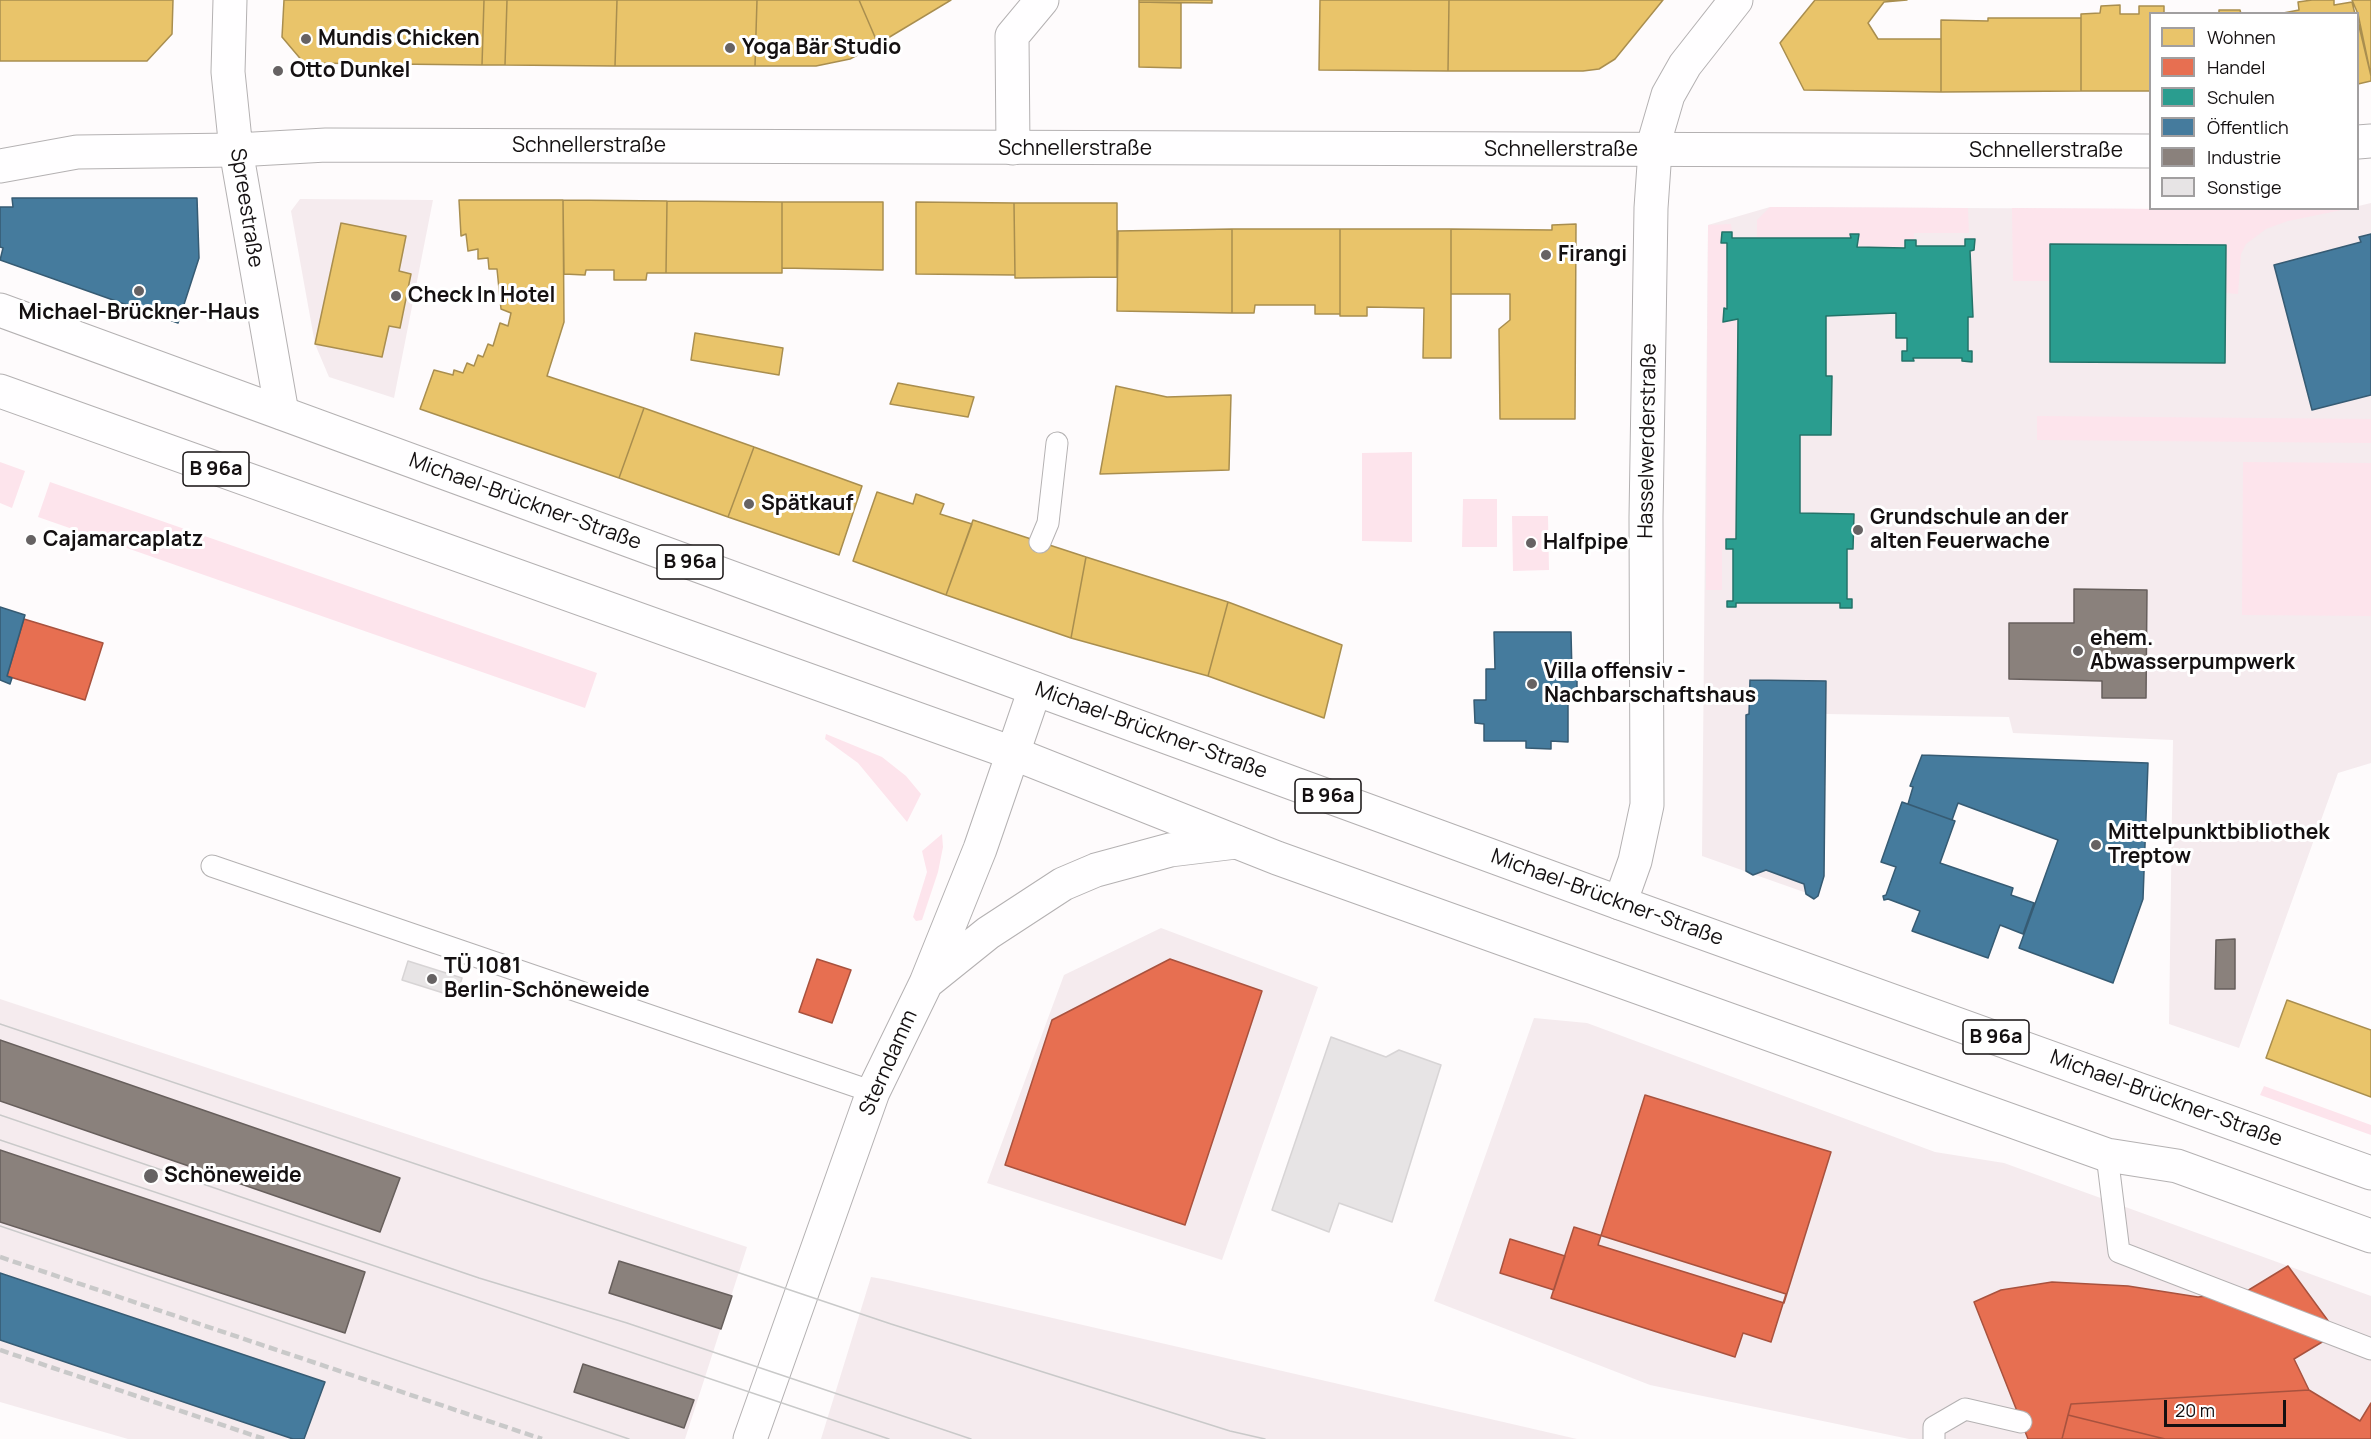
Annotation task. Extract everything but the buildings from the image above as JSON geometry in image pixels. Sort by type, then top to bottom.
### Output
[{"type":"main road","name":"Spreestraße","points":[[230,0],[228,72],[236,150],[282,413]]},
{"type":"main road","points":[[1013,148],[1012,36],[1042,0]]},
{"type":"main road","name":"Hasselwerderstraße","points":[[1620,903],[1635,861],[1647,805],[1646,517],[1651,228],[1655,150],[1659,122],[1675,82],[1685,65],[1736,0]]},
{"type":"main road","name":"Schnellerstraße","points":[[0,166],[76,152],[236,150],[326,145],[2149,151]]},
{"type":"main road","name":"Michael-Brückner-Straße","points":[[0,310],[1620,903],[2371,1173]]},
{"type":"main road","name":"B 96a","points":[[0,391],[1015,754],[1236,842],[2107,1155],[2177,1166],[2371,1236]]},
{"type":"main road","name":"Sterndamm","points":[[750,1439],[873,1092],[926,983],[980,849],[1015,754],[1035,689]]},
{"type":"main road","points":[[926,983],[988,933],[1063,884],[1096,870],[1170,850],[1236,842]]},
{"type":"lane","points":[[1040,542],[1048,523],[1057,443]]},
{"type":"lane","points":[[212,866],[873,1092]]},
{"type":"lane","points":[[2107,1155],[2119,1252],[2371,1349]]},
{"type":"lane","points":[[1934,1439],[1934,1427],[1965,1408],[2021,1422]]},
{"type":"shaded area","points":[[300,199],[433,200],[394,398],[329,377],[315,344],[291,211]]},
{"type":"shaded area","name":"Grundschule an der alten Feuerwache","points":[[2371,203],[2371,763],[2338,773],[2239,1048],[2169,1024],[2173,740],[2013,733],[2009,717],[1826,714],[1824,876],[1818,897],[1702,856],[1708,225],[1770,207],[2359,210],[2359,206]]},
{"type":"shaded area","points":[[1770,207],[1968,208],[1969,233],[1914,233],[1914,240],[1905,240],[1905,248],[1857,247],[1859,234],[1851,234],[1851,238],[1757,238],[1757,220]]},
{"type":"shaded area","points":[[2012,208],[2342,210],[2288,221],[2266,229],[2246,244],[2241,254],[2238,294],[2225,293],[2225,245],[2051,244],[2050,281],[2013,281]]},
{"type":"shaded area","points":[[1731,224],[1732,232],[1722,233],[1721,242],[1727,243],[1727,309],[1724,309],[1723,321],[1738,319],[1736,539],[1726,539],[1726,549],[1722,550],[1722,590],[1706,590],[1708,225]]},
{"type":"shaded area","points":[[2037,416],[2371,419],[2371,443],[2037,440]]},
{"type":"shaded area","points":[[1412,452],[1412,542],[1362,541],[1362,453]]},
{"type":"shaded area","points":[[0,462],[25,471],[12,508],[0,503]]},
{"type":"shaded area","points":[[2243,462],[2371,463],[2371,616],[2242,615]]},
{"type":"shaded area","points":[[50,482],[597,673],[585,708],[38,517]]},
{"type":"shaded area","points":[[1463,499],[1497,499],[1497,547],[1462,547]]},
{"type":"shaded area","name":"Halfpipe","points":[[1512,516],[1548,516],[1549,570],[1513,571]]},
{"type":"shaded area","points":[[826,734],[882,757],[906,776],[921,794],[907,822],[858,763],[825,739]]},
{"type":"shaded area","points":[[942,834],[943,847],[938,872],[922,920],[916,921],[913,917],[927,872],[922,851]]},
{"type":"shaded area","points":[[1161,928],[1318,987],[1222,1260],[987,1183],[1064,975]]},
{"type":"shaded area","points":[[0,999],[747,1247],[685,1439],[128,1439],[0,1402]]},
{"type":"shaded area","points":[[1534,1018],[1587,1023],[1935,1152],[2004,1163],[2371,1296],[2371,1439],[1909,1439],[1650,1385],[1434,1301]]},
{"type":"shaded area","points":[[2264,1086],[2371,1125],[2371,1135],[2260,1095]]},
{"type":"shaded area","points":[[871,1277],[888,1280],[1577,1439],[821,1439]]},
{"type":"tram line","points":[[0,1024],[891,1324],[1230,1431],[1265,1439]]},
{"type":"tram line","points":[[0,1115],[479,1278],[627,1323],[971,1439]]},
{"type":"tram line","points":[[0,1140],[889,1439]]},
{"type":"tram line","points":[[0,1226],[629,1439]]},
{"type":"railway","points":[[0,1257],[542,1439]]},
{"type":"railway","points":[[0,1350],[264,1439]]},
{"type":"place","name":"Mundis Chicken","points":[[306,39]]},
{"type":"place","name":"Yoga Bär Studio","points":[[730,48]]},
{"type":"place","name":"Otto Dunkel","points":[[278,71]]},
{"type":"place","name":"Firangi","points":[[1546,255]]},
{"type":"place","name":"Michael-Brückner-Haus","points":[[139,291]]},
{"type":"place","name":"Check In Hotel","points":[[396,296]]},
{"type":"place","name":"Spätkauf","points":[[749,504]]},
{"type":"place","name":"Grundschule an der alten Feuerwache","points":[[1858,530]]},
{"type":"place","name":"Cajamarcaplatz","points":[[31,540]]},
{"type":"place","name":"Halfpipe","points":[[1531,543]]},
{"type":"place","name":"ehem. Abwasserpumpwerk","points":[[2078,651]]},
{"type":"place","name":"Villa offensiv - Nachbarschaftshaus","points":[[1532,684]]},
{"type":"place","name":"Mittelpunktbibliothek Treptow","points":[[2096,845]]},
{"type":"place","name":"TÜ 1081 Berlin-Schöneweide","points":[[432,979]]},
{"type":"place","name":"Schöneweide","points":[[151,1176]]}]
